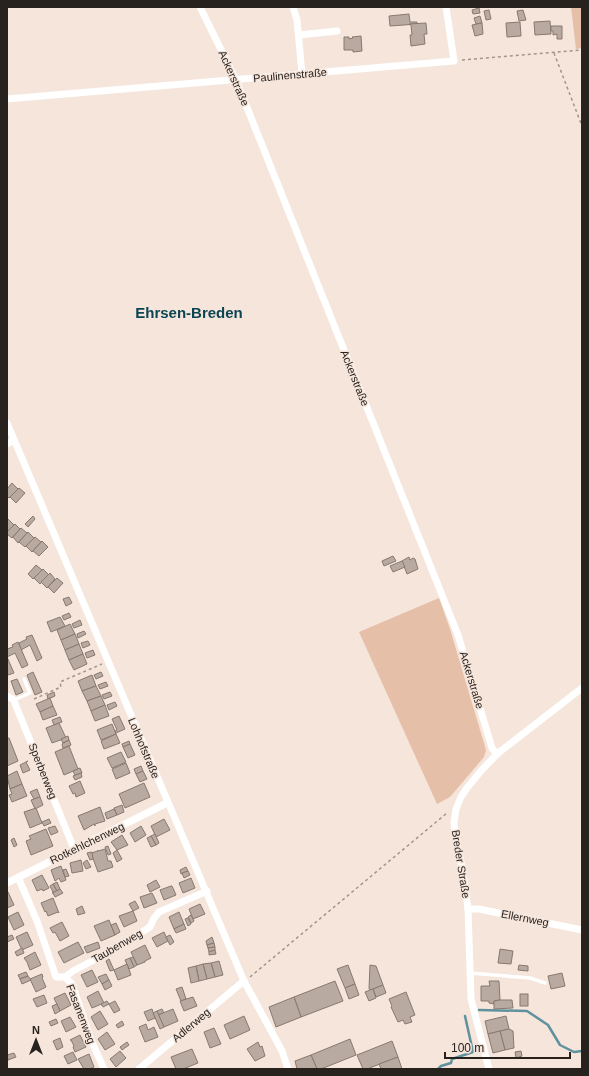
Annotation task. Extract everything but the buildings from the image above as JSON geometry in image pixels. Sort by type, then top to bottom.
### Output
[{"type":"street","name":"Ackerstraße","points":[[200,7],[236,80],[458,635],[492,748],[497,754]]},
{"type":"street","points":[[293,7],[297,20],[302,74]]},
{"type":"street","points":[[446,7],[454,61]]},
{"type":"street","points":[[299,35],[337,31]]},
{"type":"street","name":"Paulinenstraße","points":[[7,99],[454,61]]},
{"type":"street","name":"Lohhofstraße","points":[[7,423],[168,803],[207,891],[244,982],[282,1051],[286,1068]]},
{"type":"street","points":[[7,444],[14,440]]},
{"type":"street","name":"Breder Straße","points":[[489,1069],[470,999],[468,909],[463,872],[455,834],[454,823],[456,810],[461,797],[467,788],[497,754],[582,688]]},
{"type":"street","name":"Sperberweg","points":[[10,698],[74,849]]},
{"type":"street","name":"Rotkehlchenweg","points":[[7,883],[168,803]]},
{"type":"street","name":"Fasanenweg","points":[[18,877],[37,921],[56,977],[65,977],[72,984],[91,1040],[104,1069]]},
{"type":"street","name":"Taubenweg","points":[[65,977],[150,927],[154,918],[159,912],[207,891]]},
{"type":"street","name":"Ellernweg","points":[[468,909],[479,909],[582,930]]},
{"type":"street","name":"Adlerweg","points":[[139,1069],[244,982]]},
{"type":"lane","points":[[10,698],[30,694],[24,679]]},
{"type":"lane","points":[[470,973],[530,978],[545,983]]},
{"type":"path","points":[[454,61],[582,50]]},
{"type":"path","points":[[554,53],[582,126]]},
{"type":"path","points":[[29,701],[61,687],[60,682],[108,662]]},
{"type":"path","points":[[244,982],[440,818],[450,811],[456,810]]},
{"type":"shaded area","points":[[571,7],[582,7],[582,48],[576,49]]},
{"type":"shaded area","points":[[439,598],[450,629],[486,750],[484,757],[450,797],[437,804],[359,632]]},
{"type":"waterway","points":[[479,1010],[527,1011],[548,1025],[560,1045],[574,1052],[582,1051]]},
{"type":"waterway","points":[[438,1069],[441,1066],[451,1063],[452,1059],[473,1052],[465,1016]]},
{"type":"district","name":"Ehrsen-Breden","points":[[189,313]]}]
